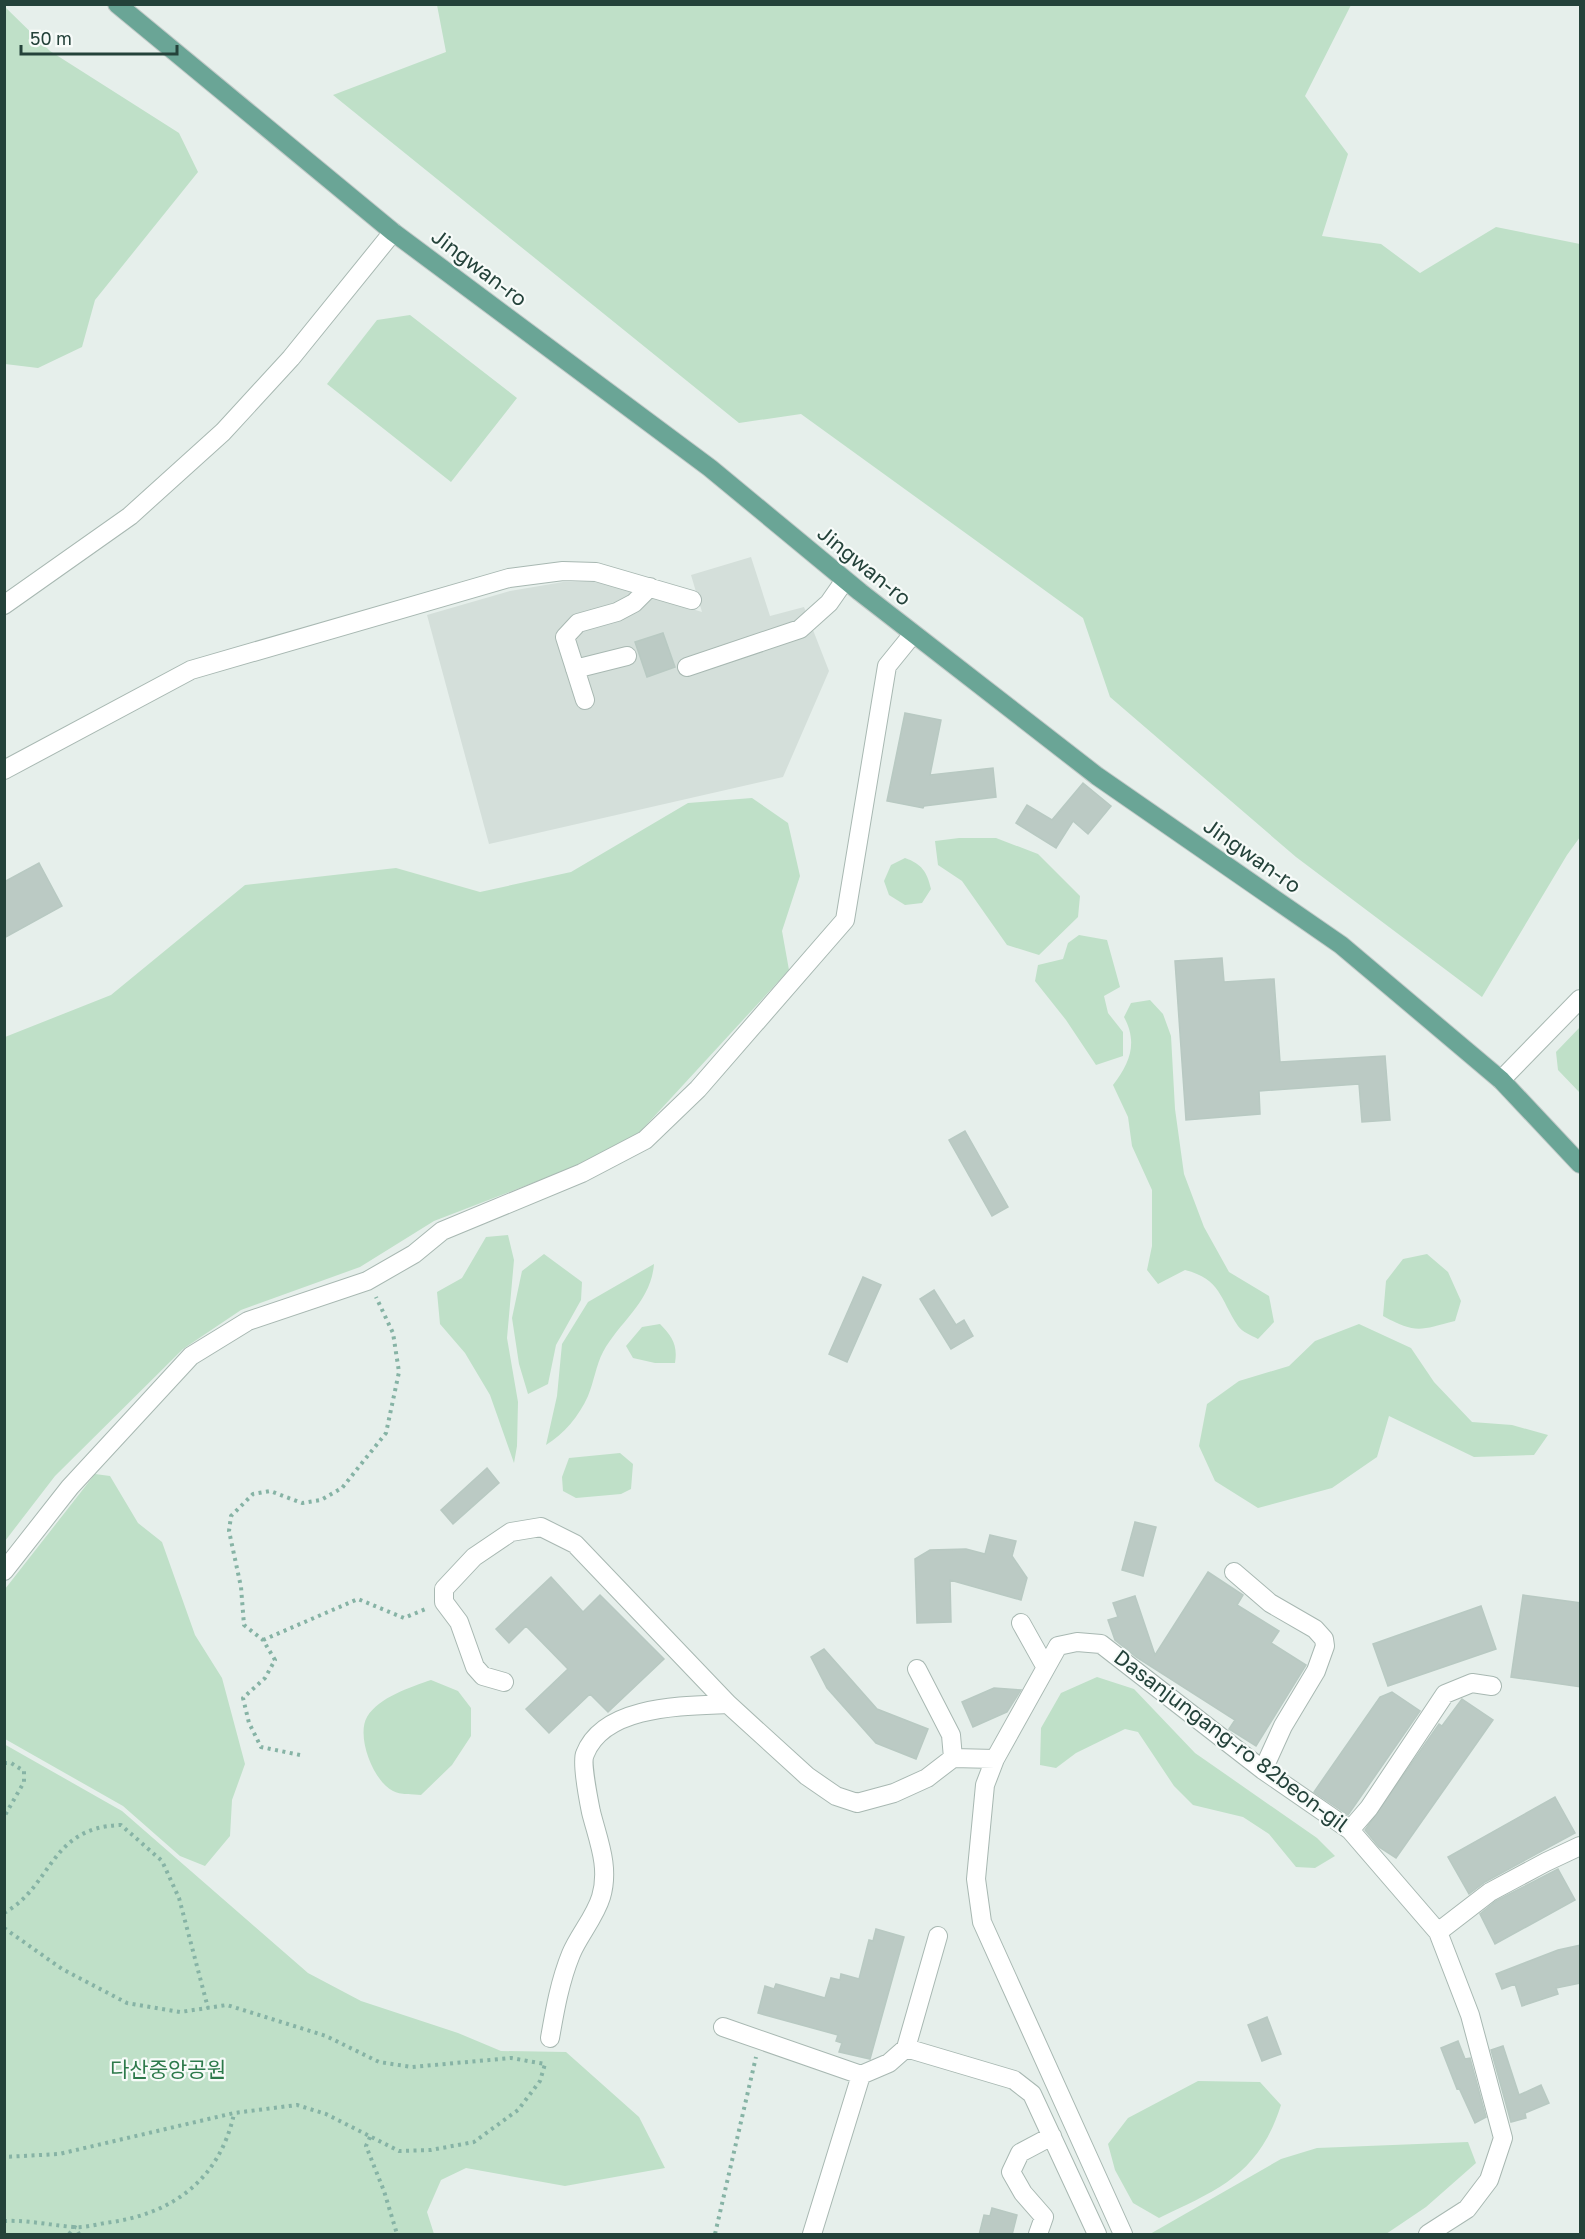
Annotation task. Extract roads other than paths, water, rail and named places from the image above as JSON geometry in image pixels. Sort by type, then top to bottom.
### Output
[{"type":"main road","name":"Jingwan-ro","points":[[117,4],[393,232],[710,468],[845,580],[1096,776],[1341,945],[1501,1080],[1581,1164]]},
{"type":"street","points":[[4,605],[130,516],[223,432],[291,358],[393,232]]},
{"type":"street","points":[[4,770],[191,670],[508,578],[538,573],[596,572],[692,600]]},
{"type":"street","points":[[687,667],[800,629],[829,603],[845,580]]},
{"type":"street","points":[[585,700],[565,637],[578,623],[617,612],[634,603],[650,587]]},
{"type":"street","points":[[4,1571],[70,1487],[191,1356],[248,1321],[368,1281],[414,1254],[442,1232],[582,1173],[645,1140],[698,1089],[845,920],[887,666],[913,634]]},
{"type":"street","points":[[575,669],[627,656]]},
{"type":"street","points":[[1501,1080],[1581,999]]},
{"type":"street","points":[[504,1682],[483,1676],[475,1667],[459,1622],[444,1602],[444,1589],[474,1557],[511,1532],[541,1527],[575,1544],[728,1704],[807,1776],[836,1796],[856,1803],[902,1790],[927,1778],[953,1758],[995,1759]]},
{"type":"street","points":[[1234,1572],[1270,1603],[1315,1629],[1324,1640],[1325,1646],[1316,1671],[1283,1726],[1263,1770]]},
{"type":"street","points":[[1021,1623],[1045,1666]]},
{"type":"street","name":"Dasanjungang-ro 82beon-gil","points":[[1123,2235],[982,1922],[976,1879],[985,1785],[995,1759],[1058,1646],[1077,1642],[1101,1644],[1263,1770],[1350,1830],[1438,1932],[1470,2015],[1503,2138],[1489,2180],[1467,2209],[1428,2235]]},
{"type":"street","points":[[917,1670],[951,1735],[953,1758]]},
{"type":"street","points":[[1350,1830],[1369,1808],[1445,1694],[1472,1683],[1492,1686]]},
{"type":"street","points":[[550,2038],[557,1996],[572,1953],[601,1898],[604,1876],[603,1851],[591,1811],[584,1755],[597,1735],[615,1720],[675,1707],[728,1704]]},
{"type":"street","points":[[1438,1932],[1490,1892],[1581,1846]]},
{"type":"street","points":[[723,2027],[861,2075],[889,2063],[906,2048],[938,1936]]},
{"type":"street","points":[[906,2048],[1014,2080],[1032,2094],[1097,2235]]},
{"type":"street","points":[[812,2235],[861,2075]]},
{"type":"street","points":[[1038,2235],[1044,2217],[1023,2193],[1011,2172],[1020,2153],[1052,2136]]},
{"type":"park label","name":"다산중앙공원","points":[[168,2070]]}]
